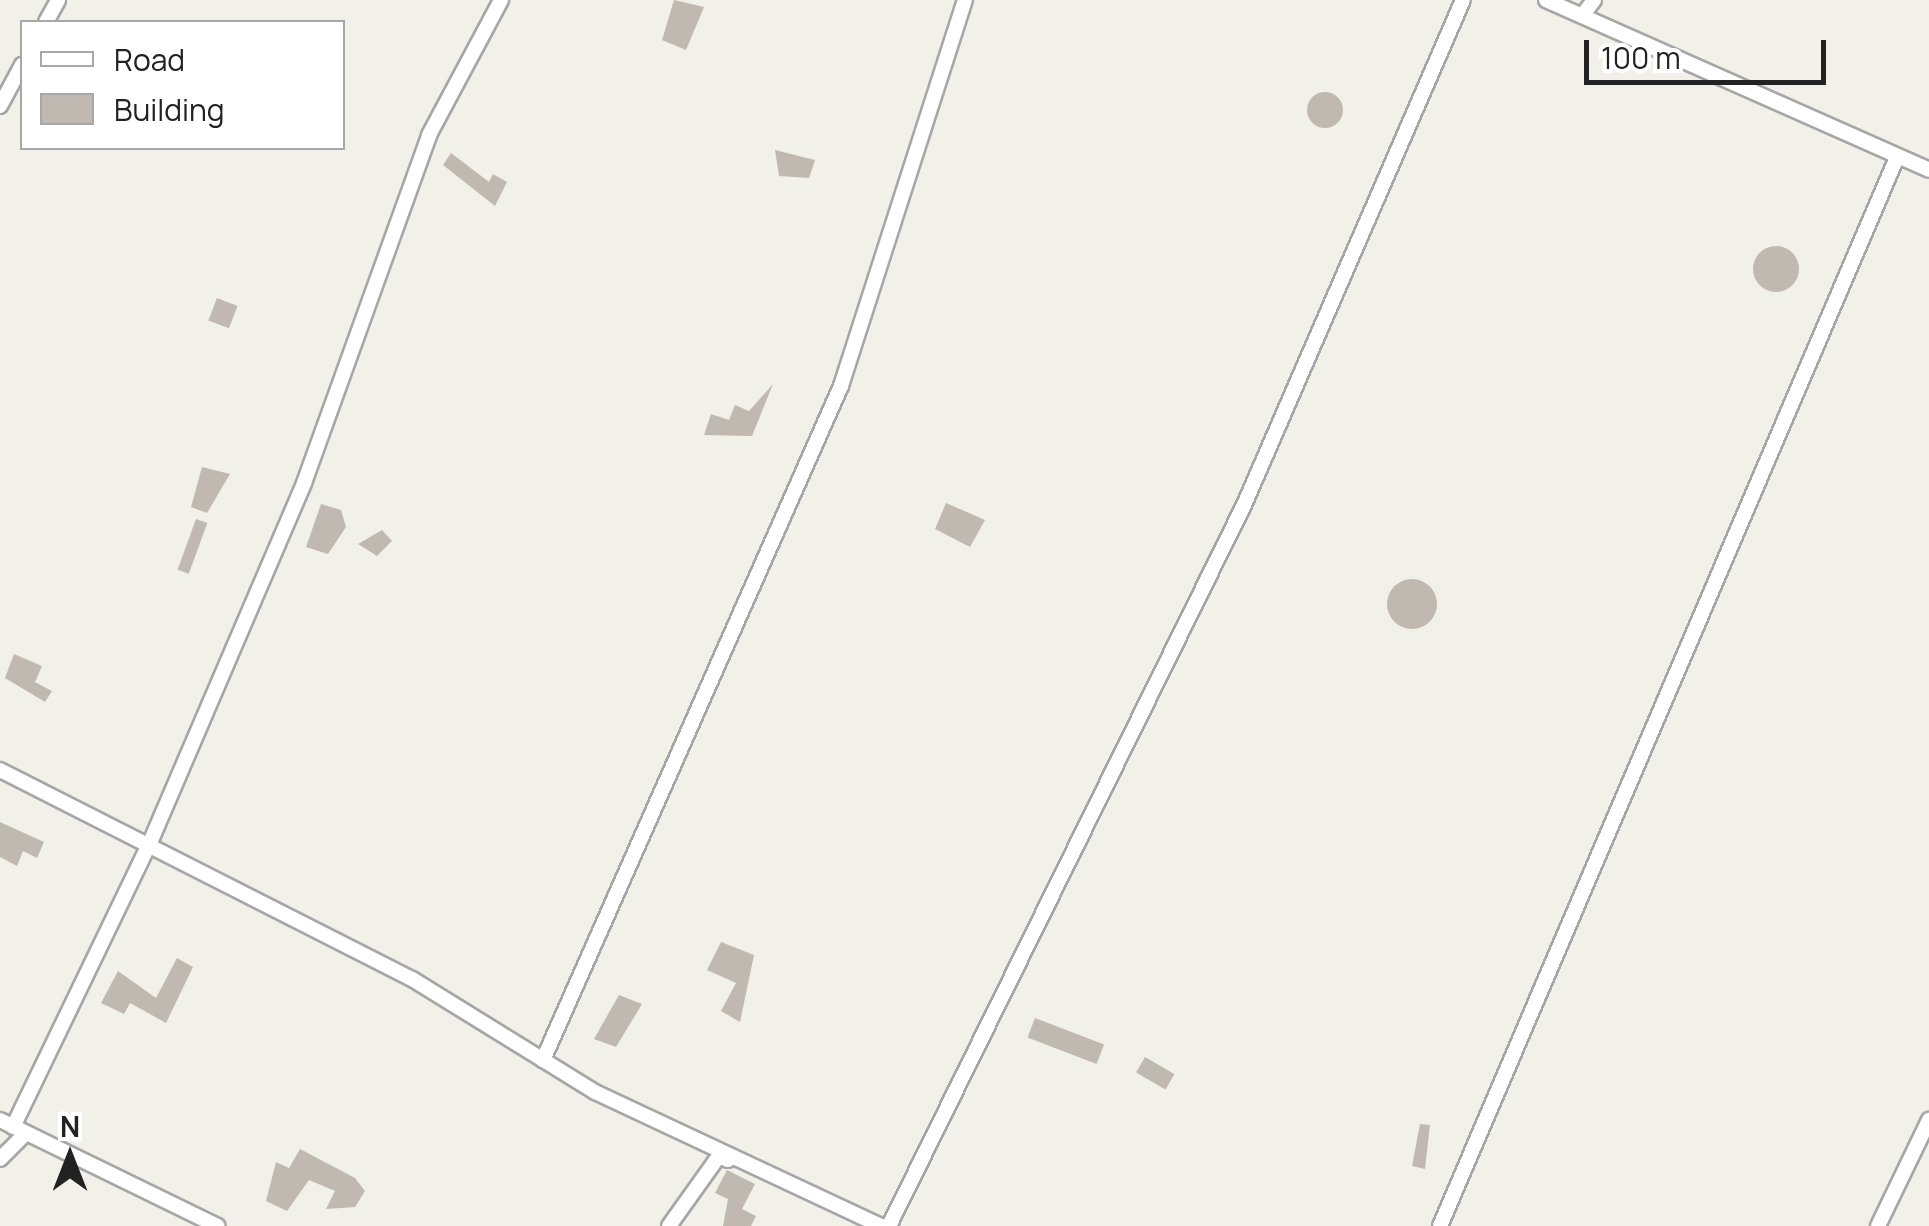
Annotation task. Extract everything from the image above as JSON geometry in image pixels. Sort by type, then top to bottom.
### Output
[{"type":"street","points":[[0,1160],[148,845],[304,483],[429,135],[501,0]]},
{"type":"street","points":[[543,1060],[827,421],[965,0]]},
{"type":"street","points":[[889,1226],[1244,505],[1463,0]]},
{"type":"street","points":[[1546,0],[1929,170]]},
{"type":"street","points":[[1582,16],[1594,0]]},
{"type":"street","points":[[0,106],[20,69]]},
{"type":"street","points":[[1440,1226],[1897,157]]},
{"type":"street","points":[[0,770],[412,980],[543,1060],[720,1156],[880,1226]]},
{"type":"street","points":[[1878,1226],[1929,1120]]},
{"type":"street","points":[[13,1127],[217,1226]]},
{"type":"street","points":[[669,1226],[720,1156]]},
{"type":"building","points":[[674,0],[704,7],[686,50],[662,40]]},
{"type":"building","points":[[1325,92],[1338,97],[1343,110],[1338,123],[1325,128],[1312,123],[1307,110],[1312,97]]},
{"type":"building","points":[[775,150],[815,160],[809,178],[779,176]]},
{"type":"building","points":[[451,153],[489,182],[493,174],[507,182],[495,206],[443,165]]},
{"type":"building","points":[[1776,246],[1792,253],[1799,269],[1792,285],[1776,292],[1760,285],[1753,269],[1760,253]]},
{"type":"building","points":[[217,298],[238,306],[229,328],[208,320]]},
{"type":"building","points":[[773,384],[752,436],[704,435],[711,414],[729,420],[735,405],[749,411]]},
{"type":"building","points":[[202,467],[230,474],[207,513],[191,507]]},
{"type":"building","points":[[946,503],[985,520],[970,547],[935,529]]},
{"type":"building","points":[[321,504],[341,510],[346,527],[328,554],[306,547]]},
{"type":"building","points":[[196,519],[207,523],[189,574],[178,570]]},
{"type":"building","points":[[382,530],[392,541],[377,556],[358,544]]},
{"type":"building","points":[[1412,579],[1429,587],[1437,604],[1429,621],[1412,629],[1395,621],[1387,604],[1395,587]]},
{"type":"building","points":[[14,654],[42,666],[35,682],[52,691],[45,702],[5,678]]},
{"type":"building","points":[[0,822],[44,842],[37,858],[23,851],[17,866],[0,857]]},
{"type":"building","points":[[721,942],[754,955],[740,1022],[721,1011],[736,983],[707,970]]},
{"type":"building","points":[[177,958],[193,967],[166,1023],[130,1003],[124,1014],[101,1003],[118,971],[156,998]]},
{"type":"building","points":[[619,995],[642,1004],[616,1047],[594,1039]]},
{"type":"building","points":[[1035,1018],[1104,1045],[1097,1064],[1027,1038]]},
{"type":"building","points":[[1145,1057],[1174,1074],[1165,1090],[1136,1073]]},
{"type":"building","points":[[1420,1124],[1430,1125],[1425,1169],[1412,1166]]},
{"type":"building","points":[[300,1149],[355,1178],[365,1191],[355,1207],[326,1209],[335,1191],[309,1180],[287,1211],[266,1201],[276,1162],[289,1168]]},
{"type":"building","points":[[727,1170],[755,1184],[742,1209],[756,1216],[751,1226],[723,1226],[728,1199],[715,1193]]}]
